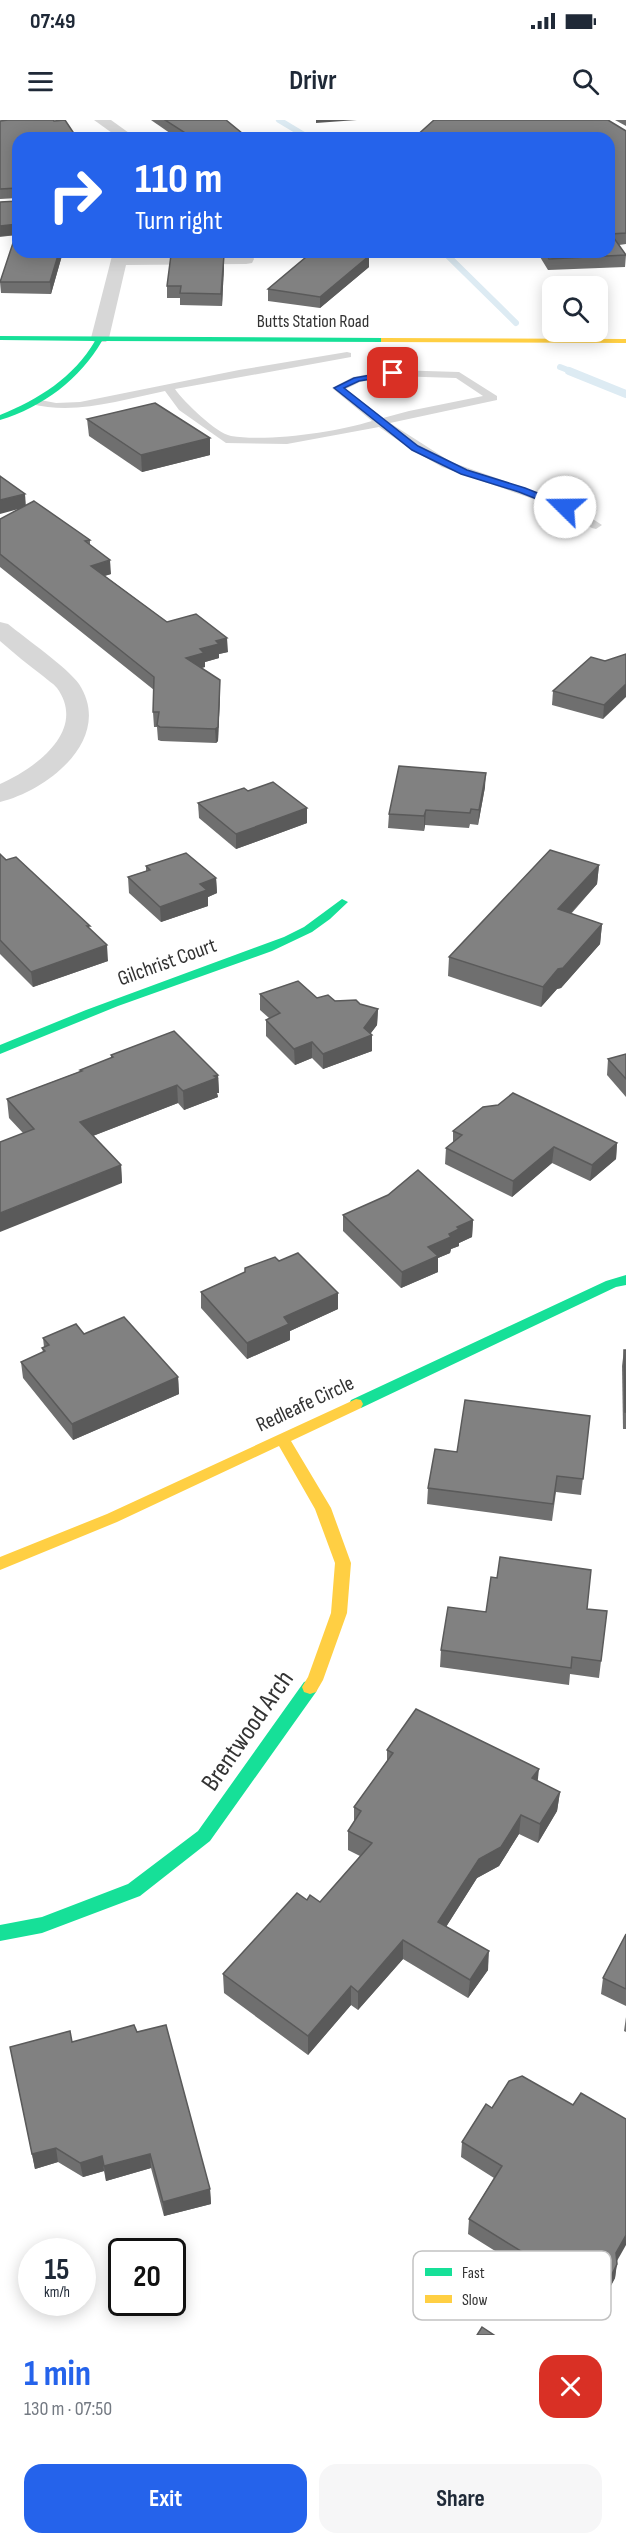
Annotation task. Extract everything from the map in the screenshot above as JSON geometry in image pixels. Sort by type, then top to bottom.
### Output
[{"type":"street","points":[[101,120],[120,132]]},
{"type":"street","points":[[0,418],[35,402],[82,367],[100,338],[120,258]]},
{"type":"street","points":[[183,258],[246,260]]},
{"type":"street","name":"Butts Station Road","points":[[0,338],[626,341]]},
{"type":"street","points":[[0,629],[67,685],[77,705],[79,726],[68,748],[46,769],[15,788],[0,794]]},
{"type":"street","name":"Gilchrist Court","points":[[0,1050],[58,1024],[289,940],[325,920],[342,902]]},
{"type":"street","name":"Redleafe Circle","points":[[0,1564],[112,1518],[611,1284],[626,1280]]},
{"type":"street","name":"Brentwood Arch","points":[[0,1933],[42,1925],[134,1890],[204,1836],[315,1680],[339,1614],[343,1563],[323,1508],[282,1438]]},
{"type":"lane","points":[[35,402],[72,406],[239,373],[348,355]]},
{"type":"lane","points":[[168,387],[183,408],[226,439],[287,440],[362,428],[380,422],[409,414],[493,398],[459,375],[393,373],[357,379],[338,388],[380,422],[415,448],[464,472],[522,490],[565,507],[596,525]]},
{"type":"building","points":[[65,120],[73,132],[12,132],[12,188],[0,189],[0,121]]},
{"type":"building","points":[[165,120],[226,120],[241,132],[184,132]]},
{"type":"building","points":[[434,120],[608,120],[626,131],[626,233],[615,234],[615,132],[421,132]]},
{"type":"building","points":[[12,201],[12,225],[0,226],[0,202]]},
{"type":"building","points":[[615,240],[626,255],[615,256]]},
{"type":"building","points":[[12,246],[12,258],[57,258],[50,282],[0,282]]},
{"type":"building","points":[[171,258],[224,258],[221,294],[180,293],[181,286],[167,286]]},
{"type":"building","points":[[305,258],[367,258],[320,297],[268,289]]},
{"type":"building","points":[[155,403],[210,438],[141,455],[87,419]]},
{"type":"building","points":[[0,476],[25,494],[0,500]]},
{"type":"building","points":[[34,501],[90,540],[85,541],[110,560],[91,566],[167,622],[196,614],[227,638],[216,641],[219,644],[200,649],[204,653],[186,658],[220,680],[218,727],[215,729],[157,725],[159,712],[153,712],[154,677],[0,554],[0,519]]},
{"type":"building","points":[[626,654],[626,684],[604,705],[553,691],[591,657],[605,661]]},
{"type":"building","points":[[399,766],[486,773],[479,810],[471,809],[470,813],[426,810],[424,816],[389,814]]},
{"type":"building","points":[[273,782],[307,808],[236,834],[198,803],[244,788],[248,791]]},
{"type":"building","points":[[550,850],[599,865],[558,909],[602,924],[563,968],[558,969],[543,987],[449,957]]},
{"type":"building","points":[[186,853],[216,878],[200,884],[207,890],[160,907],[128,877],[150,870],[146,866]]},
{"type":"building","points":[[0,854],[6,860],[16,857],[90,926],[87,926],[107,945],[31,972],[0,940]]},
{"type":"building","points":[[298,981],[317,998],[328,995],[335,1001],[356,1000],[360,1004],[378,1009],[364,1028],[372,1035],[323,1054],[312,1042],[294,1049],[266,1020],[280,1013],[260,994]]},
{"type":"building","points":[[174,1031],[218,1075],[214,1076],[217,1078],[183,1091],[177,1085],[80,1122],[121,1165],[0,1213],[0,1142],[34,1129],[7,1099],[82,1071],[80,1070],[113,1057],[111,1055]]},
{"type":"building","points":[[626,1054],[626,1079],[608,1059]]},
{"type":"building","points":[[513,1093],[617,1143],[592,1165],[554,1147],[513,1181],[446,1148],[462,1135],[453,1131],[483,1107],[498,1105]]},
{"type":"building","points":[[418,1170],[473,1220],[457,1227],[459,1229],[449,1234],[451,1237],[428,1247],[438,1256],[402,1272],[343,1215],[388,1195]]},
{"type":"building","points":[[298,1253],[338,1293],[284,1317],[289,1324],[247,1343],[201,1292],[245,1272],[245,1268],[275,1257],[279,1261]]},
{"type":"building","points":[[124,1317],[178,1377],[72,1424],[21,1362],[45,1351],[42,1348],[49,1345],[43,1338],[76,1324],[84,1334]]},
{"type":"building","points":[[624,1350],[626,1350],[626,1412],[625,1412]]},
{"type":"building","points":[[465,1400],[590,1416],[583,1479],[557,1476],[553,1504],[428,1488],[435,1449],[457,1452]]},
{"type":"building","points":[[500,1557],[591,1570],[587,1609],[607,1611],[601,1661],[572,1657],[571,1668],[441,1650],[448,1607],[486,1612],[491,1577],[497,1578]]},
{"type":"building","points":[[416,1709],[539,1769],[532,1778],[560,1792],[540,1824],[521,1815],[501,1847],[479,1859],[438,1922],[489,1951],[470,1980],[403,1940],[358,1992],[351,1986],[308,2036],[223,1974],[297,1893],[307,1900],[310,1895],[320,1902],[372,1843],[348,1831],[361,1811],[354,1807],[393,1753],[387,1750]]},
{"type":"building","points":[[626,1934],[626,1989],[603,1978]]},
{"type":"building","points":[[134,2025],[137,2032],[166,2025],[210,2189],[163,2202],[150,2154],[104,2166],[102,2156],[80,2163],[56,2148],[32,2154],[10,2047],[70,2031],[72,2042]]},
{"type":"building","points":[[522,2076],[573,2105],[581,2093],[626,2119],[626,2235],[616,2253],[617,2264],[611,2276],[611,2251],[521,2251],[469,2219],[502,2166],[462,2142],[486,2104],[492,2108],[509,2081]]},
{"type":"building","points":[[482,2327],[494,2335],[477,2335]]},
{"type":"waterway","points":[[279,120],[299,132]]},
{"type":"waterway","points":[[450,258],[516,323]]},
{"type":"waterway","points":[[560,367],[573,372]]},
{"type":"waterway","points":[[569,371],[626,394]]},
{"type":"traffic: fast","points":[[0,338],[384,340]]},
{"type":"traffic: fast","points":[[0,418],[45,396],[58,387],[81,366],[100,338]]},
{"type":"traffic: fast","points":[[0,1050],[114,1004],[268,949],[308,929],[342,902]]},
{"type":"traffic: fast","points":[[356,1404],[611,1284],[626,1280]]},
{"type":"traffic: fast","points":[[0,1933],[42,1925],[134,1890],[204,1836],[310,1687]]},
{"type":"traffic: slow","points":[[384,340],[626,341]]},
{"type":"traffic: slow","points":[[0,1564],[112,1518],[356,1404]]},
{"type":"traffic: slow","points":[[282,1438],[323,1508],[343,1563],[339,1613],[315,1680],[310,1687]]},
{"type":"route","points":[[393,373],[357,379],[338,388],[415,448],[464,472],[522,490],[565,507]]}]
